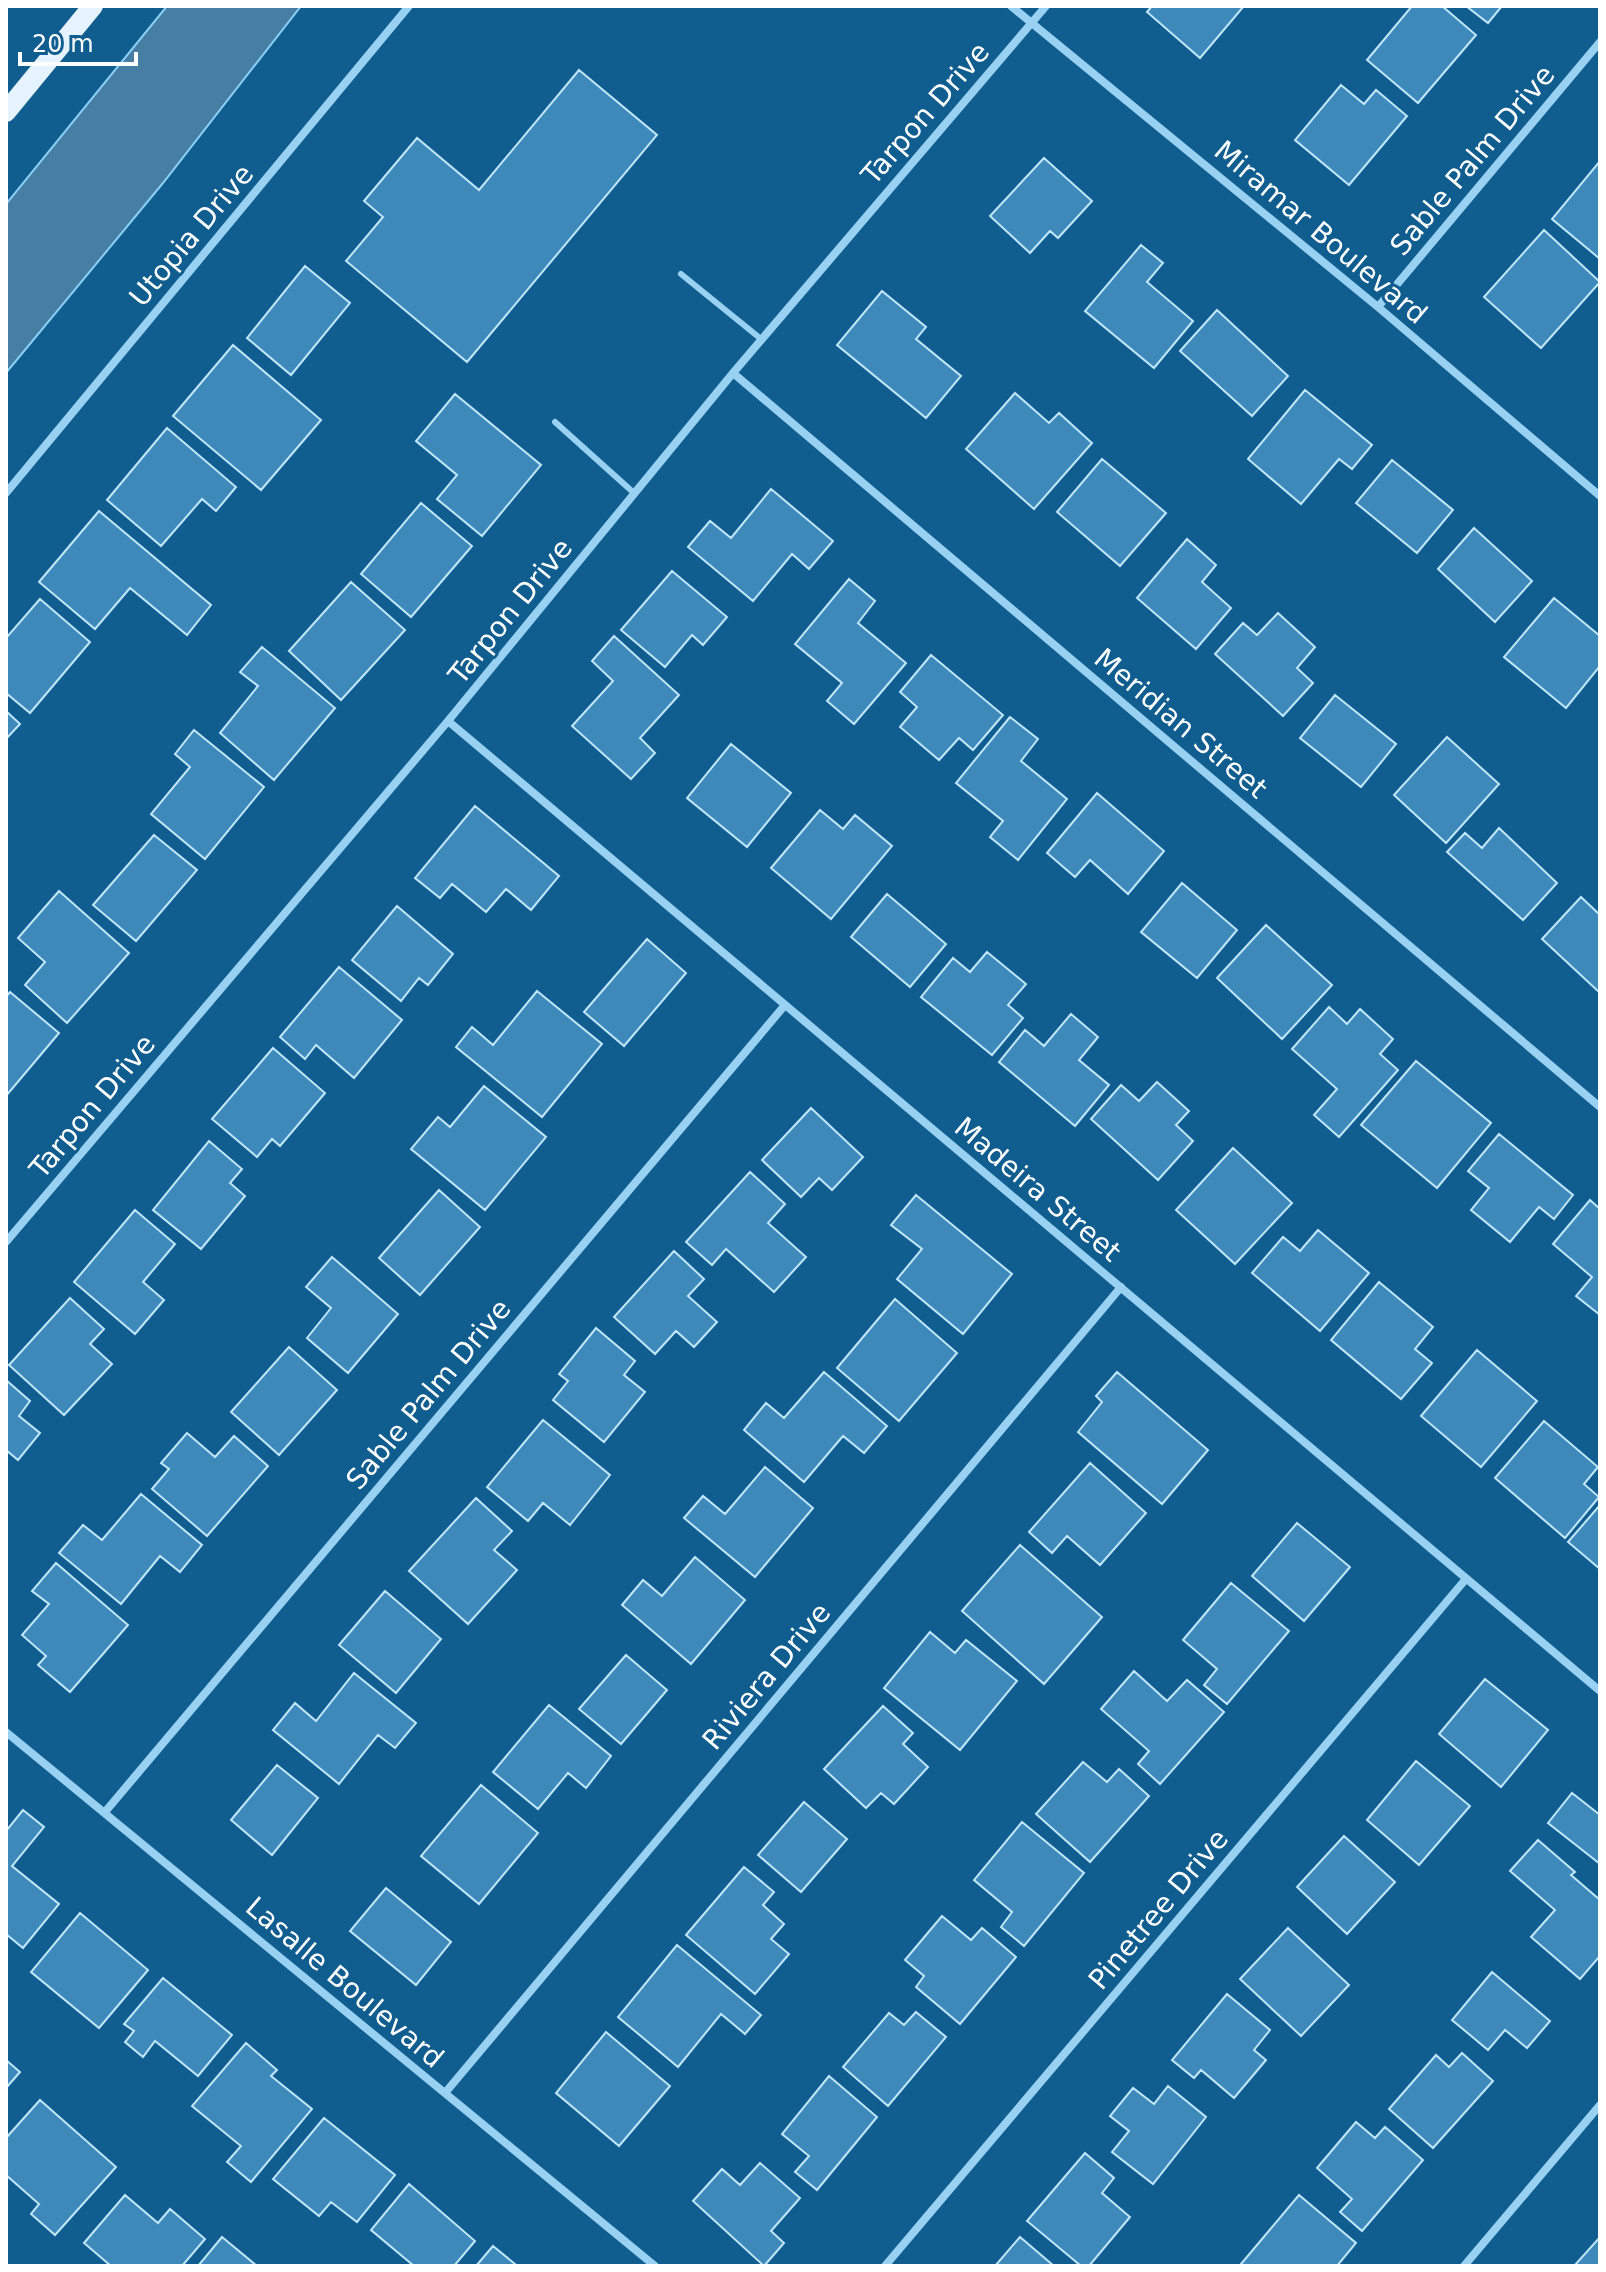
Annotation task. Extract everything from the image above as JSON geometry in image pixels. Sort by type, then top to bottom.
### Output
[{"type":"main road","points":[[6,112],[93,6]]},
{"type":"street","name":"Utopia Drive","points":[[6,493],[409,6]]},
{"type":"street","name":"Miramar Boulevard","points":[[1011,6],[1378,307],[1600,496]]},
{"type":"street","name":"Tarpon Drive","points":[[6,1242],[448,721],[761,339],[1046,6]]},
{"type":"street","name":"Sable Palm Drive","points":[[1378,307],[1600,42]]},
{"type":"street","name":"Meridian Street","points":[[733,373],[1600,1107]]},
{"type":"street","name":"Madeira Street","points":[[448,721],[1600,1691]]},
{"type":"street","name":"Sable Palm Drive","points":[[105,1812],[785,1005]]},
{"type":"street","name":"Riviera Drive","points":[[445,2093],[1121,1287]]},
{"type":"street","name":"Pinetree Drive","points":[[885,2266],[1465,1580]]},
{"type":"street","name":"Lasalle Boulevard","points":[[6,1732],[655,2266]]},
{"type":"street","points":[[1464,2266],[1600,2105]]},
{"type":"lane","points":[[681,274],[761,339]]},
{"type":"lane","points":[[555,422],[634,493]]},
{"type":"water","points":[[167,6],[301,6],[163,183],[6,373],[6,204]]},
{"type":"building","points":[[1152,6],[1244,6],[1200,58],[1147,12]]},
{"type":"building","points":[[1412,6],[1442,6],[1476,35],[1418,103],[1367,60]]},
{"type":"building","points":[[1466,6],[1502,6],[1488,23]]},
{"type":"building","points":[[579,70],[657,135],[467,362],[346,261],[383,217],[364,201],[417,138],[479,190]]},
{"type":"building","points":[[1341,85],[1364,104],[1376,90],[1407,116],[1349,185],[1295,140]]},
{"type":"building","points":[[1044,158],[1092,201],[1058,238],[1050,231],[1030,253],[990,216]]},
{"type":"building","points":[[1600,161],[1600,259],[1552,219]]},
{"type":"building","points":[[1544,230],[1600,282],[1541,348],[1484,297]]},
{"type":"building","points":[[1141,245],[1163,263],[1147,282],[1193,321],[1154,368],[1085,311]]},
{"type":"building","points":[[305,266],[350,303],[291,375],[247,338]]},
{"type":"building","points":[[882,291],[926,327],[916,339],[961,376],[926,418],[837,345]]},
{"type":"building","points":[[1217,310],[1288,376],[1252,416],[1180,351]]},
{"type":"building","points":[[233,345],[321,420],[261,490],[173,416]]},
{"type":"building","points":[[1305,390],[1372,445],[1352,469],[1339,459],[1301,504],[1248,459]]},
{"type":"building","points":[[1015,393],[1049,423],[1059,413],[1092,443],[1034,509],[966,449]]},
{"type":"building","points":[[455,394],[541,465],[482,536],[437,499],[457,475],[416,441]]},
{"type":"building","points":[[167,428],[236,487],[216,511],[202,499],[161,546],[107,500]]},
{"type":"building","points":[[1102,459],[1166,513],[1120,566],[1057,512]]},
{"type":"building","points":[[1392,460],[1453,510],[1417,553],[1356,503]]},
{"type":"building","points":[[771,489],[833,541],[809,569],[792,554],[753,601],[688,547],[710,521],[731,538]]},
{"type":"building","points":[[421,503],[472,546],[411,617],[361,574]]},
{"type":"building","points":[[99,511],[211,605],[187,635],[130,588],[95,629],[39,582]]},
{"type":"building","points":[[1474,528],[1532,581],[1495,622],[1438,569]]},
{"type":"building","points":[[1187,539],[1216,565],[1202,582],[1231,608],[1196,649],[1137,598]]},
{"type":"building","points":[[672,571],[727,617],[703,645],[692,635],[665,667],[621,630]]},
{"type":"building","points":[[849,579],[875,601],[858,623],[906,663],[854,724],[827,701],[842,683],[795,644]]},
{"type":"building","points":[[351,582],[405,630],[341,700],[289,651]]},
{"type":"building","points":[[1554,598],[1600,636],[1600,666],[1566,708],[1504,657]]},
{"type":"building","points":[[40,599],[90,642],[30,713],[6,693],[6,638]]},
{"type":"building","points":[[1278,613],[1315,647],[1297,668],[1313,683],[1283,716],[1215,654],[1243,623],[1257,635]]},
{"type":"building","points":[[614,636],[679,695],[640,738],[655,753],[631,779],[572,726],[613,681],[592,661]]},
{"type":"building","points":[[262,647],[335,708],[274,780],[220,733],[258,686],[240,672]]},
{"type":"building","points":[[931,655],[1003,715],[973,750],[959,738],[939,760],[900,727],[917,707],[900,692]]},
{"type":"building","points":[[1335,695],[1396,744],[1361,787],[1300,738]]},
{"type":"building","points":[[6,711],[20,724],[6,739]]},
{"type":"building","points":[[1010,717],[1038,739],[1021,761],[1067,799],[1018,860],[990,837],[1003,821],[956,783]]},
{"type":"building","points":[[194,730],[264,787],[205,859],[151,814],[190,767],[175,754]]},
{"type":"building","points":[[1447,737],[1499,784],[1446,843],[1394,795]]},
{"type":"building","points":[[731,744],[791,793],[747,847],[687,798]]},
{"type":"building","points":[[1097,793],[1164,851],[1128,894],[1090,860],[1075,877],[1047,853]]},
{"type":"building","points":[[475,806],[559,876],[531,910],[506,889],[486,912],[452,884],[440,898],[415,878]]},
{"type":"building","points":[[820,810],[843,829],[855,815],[892,846],[831,919],[771,868]]},
{"type":"building","points":[[1499,828],[1557,883],[1523,920],[1447,852],[1465,833],[1482,848]]},
{"type":"building","points":[[154,835],[197,870],[136,941],[93,905]]},
{"type":"building","points":[[1182,883],[1237,930],[1197,978],[1141,932]]},
{"type":"building","points":[[59,891],[129,953],[67,1023],[25,985],[45,962],[18,938]]},
{"type":"building","points":[[887,894],[946,944],[910,987],[851,937]]},
{"type":"building","points":[[1581,897],[1600,915],[1600,993],[1542,939]]},
{"type":"building","points":[[397,906],[453,954],[428,985],[419,978],[401,1001],[352,960]]},
{"type":"building","points":[[1266,925],[1332,985],[1282,1039],[1217,978]]},
{"type":"building","points":[[647,939],[686,973],[624,1046],[584,1012]]},
{"type":"building","points":[[987,952],[1026,984],[1008,1005],[1023,1018],[992,1055],[921,997],[953,958],[970,972]]},
{"type":"building","points":[[339,967],[402,1020],[354,1078],[316,1045],[305,1059],[280,1037]]},
{"type":"building","points":[[537,991],[602,1044],[542,1117],[456,1047],[472,1027],[493,1045]]},
{"type":"building","points":[[10,992],[59,1033],[6,1096],[6,997]]},
{"type":"building","points":[[1329,1007],[1347,1024],[1360,1009],[1393,1039],[1380,1054],[1398,1070],[1339,1137],[1314,1115],[1337,1089],[1292,1049]]},
{"type":"building","points":[[1071,1014],[1098,1037],[1079,1060],[1109,1085],[1075,1126],[999,1062],[1025,1030],[1044,1046]]},
{"type":"building","points":[[273,1048],[325,1093],[280,1146],[272,1139],[257,1157],[212,1119]]},
{"type":"building","points":[[1416,1061],[1491,1123],[1437,1188],[1361,1125]]},
{"type":"building","points":[[1157,1082],[1189,1111],[1176,1125],[1193,1141],[1158,1180],[1091,1119],[1121,1085],[1139,1101]]},
{"type":"building","points":[[484,1086],[546,1137],[485,1210],[411,1149],[438,1117],[450,1127]]},
{"type":"building","points":[[811,1108],[863,1157],[832,1190],[819,1178],[801,1197],[762,1160]]},
{"type":"building","points":[[1499,1134],[1573,1195],[1554,1219],[1539,1207],[1510,1242],[1471,1210],[1489,1188],[1468,1171]]},
{"type":"building","points":[[209,1141],[242,1169],[230,1183],[245,1196],[201,1249],[153,1210]]},
{"type":"building","points":[[1233,1148],[1292,1203],[1235,1264],[1176,1210]]},
{"type":"building","points":[[750,1172],[785,1204],[768,1223],[806,1257],[774,1292],[726,1249],[712,1265],[686,1242]]},
{"type":"building","points":[[439,1190],[480,1227],[420,1295],[379,1258]]},
{"type":"building","points":[[916,1195],[1012,1274],[963,1334],[897,1279],[922,1249],[891,1225]]},
{"type":"building","points":[[1590,1200],[1600,1209],[1600,1315],[1576,1296],[1592,1277],[1553,1244]]},
{"type":"building","points":[[135,1210],[175,1244],[143,1282],[164,1300],[135,1334],[74,1282]]},
{"type":"building","points":[[1318,1230],[1369,1273],[1320,1331],[1252,1273],[1283,1237],[1300,1251]]},
{"type":"building","points":[[674,1251],[704,1279],[688,1296],[717,1322],[694,1347],[676,1331],[655,1354],[614,1317]]},
{"type":"building","points":[[332,1257],[398,1314],[348,1373],[307,1338],[331,1308],[306,1287]]},
{"type":"building","points":[[1379,1282],[1433,1327],[1415,1349],[1432,1363],[1401,1399],[1331,1340]]},
{"type":"building","points":[[70,1298],[104,1329],[90,1344],[112,1364],[64,1415],[9,1365]]},
{"type":"building","points":[[895,1299],[957,1353],[899,1421],[837,1368]]},
{"type":"building","points":[[596,1328],[635,1361],[624,1375],[645,1392],[604,1442],[553,1400],[568,1381],[559,1374]]},
{"type":"building","points":[[289,1347],[337,1390],[279,1455],[231,1412]]},
{"type":"building","points":[[1477,1350],[1537,1401],[1481,1467],[1421,1416]]},
{"type":"building","points":[[824,1372],[887,1426],[864,1453],[843,1436],[804,1482],[744,1430],[766,1403],[784,1418]]},
{"type":"building","points":[[1117,1372],[1208,1450],[1162,1504],[1078,1432],[1102,1402],[1096,1396]]},
{"type":"building","points":[[6,1380],[30,1401],[19,1416],[40,1433],[18,1460],[6,1450]]},
{"type":"building","points":[[543,1420],[610,1475],[570,1525],[543,1503],[528,1521],[487,1487]]},
{"type":"building","points":[[1544,1421],[1598,1467],[1584,1484],[1599,1497],[1565,1538],[1495,1478]]},
{"type":"building","points":[[187,1433],[215,1457],[234,1436],[268,1466],[207,1536],[152,1489],[169,1469],[161,1463]]},
{"type":"building","points":[[1090,1463],[1146,1513],[1100,1565],[1067,1536],[1052,1553],[1029,1532]]},
{"type":"building","points":[[765,1467],[813,1508],[755,1577],[684,1518],[703,1496],[725,1514]]},
{"type":"building","points":[[141,1494],[202,1545],[180,1572],[160,1556],[121,1604],[59,1553],[83,1525],[102,1540]]},
{"type":"building","points":[[476,1498],[512,1531],[494,1550],[517,1570],[468,1624],[409,1571]]},
{"type":"building","points":[[1600,1505],[1600,1569],[1568,1542]]},
{"type":"building","points":[[1297,1523],[1350,1567],[1304,1621],[1252,1576]]},
{"type":"building","points":[[1020,1545],[1102,1617],[1044,1684],[962,1611]]},
{"type":"building","points":[[695,1557],[745,1600],[691,1664],[622,1605],[643,1580],[662,1596]]},
{"type":"building","points":[[56,1563],[128,1625],[70,1692],[38,1665],[46,1656],[22,1635],[49,1604],[32,1591]]},
{"type":"building","points":[[1231,1583],[1289,1631],[1227,1704],[1204,1685],[1217,1669],[1183,1640]]},
{"type":"building","points":[[385,1591],[441,1639],[396,1693],[339,1645]]},
{"type":"building","points":[[930,1632],[955,1653],[966,1640],[1017,1681],[960,1750],[884,1688]]},
{"type":"building","points":[[626,1655],[667,1690],[621,1744],[579,1709]]},
{"type":"building","points":[[1134,1671],[1167,1701],[1187,1680],[1224,1712],[1160,1784],[1138,1764],[1149,1751],[1101,1709]]},
{"type":"building","points":[[354,1673],[416,1723],[395,1748],[378,1735],[339,1784],[273,1730],[295,1703],[316,1721]]},
{"type":"building","points":[[1485,1679],[1548,1730],[1501,1787],[1439,1734]]},
{"type":"building","points":[[549,1705],[611,1756],[586,1788],[568,1773],[538,1809],[493,1772]]},
{"type":"building","points":[[883,1706],[913,1733],[903,1744],[928,1767],[894,1804],[881,1793],[866,1808],[824,1769]]},
{"type":"building","points":[[1416,1761],[1470,1806],[1419,1865],[1367,1820]]},
{"type":"building","points":[[1083,1762],[1107,1782],[1119,1769],[1149,1796],[1090,1862],[1036,1814]]},
{"type":"building","points":[[277,1765],[318,1798],[272,1855],[231,1820]]},
{"type":"building","points":[[481,1785],[538,1833],[479,1904],[421,1856]]},
{"type":"building","points":[[1572,1793],[1600,1815],[1600,1864],[1548,1823]]},
{"type":"building","points":[[804,1802],[847,1839],[801,1892],[758,1855]]},
{"type":"building","points":[[23,1810],[44,1827],[12,1866],[59,1904],[23,1948],[6,1934],[6,1831]]},
{"type":"building","points":[[1022,1822],[1084,1873],[1024,1946],[1001,1927],[1012,1912],[974,1880]]},
{"type":"building","points":[[1344,1836],[1395,1882],[1347,1934],[1297,1887]]},
{"type":"building","points":[[1538,1840],[1575,1872],[1571,1875],[1600,1900],[1600,1956],[1580,1979],[1531,1937],[1555,1910],[1510,1871]]},
{"type":"building","points":[[744,1867],[774,1892],[763,1905],[784,1924],[771,1939],[789,1954],[755,1994],[686,1935]]},
{"type":"building","points":[[386,1888],[451,1942],[416,1985],[350,1931]]},
{"type":"building","points":[[80,1913],[148,1970],[99,2028],[31,1972]]},
{"type":"building","points":[[942,1916],[971,1940],[982,1928],[1016,1957],[960,2024],[916,1987],[924,1976],[905,1960]]},
{"type":"building","points":[[1288,1928],[1349,1985],[1301,2036],[1240,1979]]},
{"type":"building","points":[[677,1945],[761,2015],[745,2034],[721,2014],[678,2067],[618,2017]]},
{"type":"building","points":[[1492,1972],[1550,2021],[1527,2048],[1505,2030],[1488,2050],[1452,2020]]},
{"type":"building","points":[[163,1978],[232,2035],[198,2076],[155,2041],[143,2057],[125,2042],[134,2031],[124,2024]]},
{"type":"building","points":[[1227,1994],[1270,2030],[1254,2050],[1266,2060],[1234,2098],[1201,2070],[1194,2078],[1172,2060]]},
{"type":"building","points":[[916,2012],[946,2037],[888,2106],[843,2067],[889,2013],[904,2025]]},
{"type":"building","points":[[606,2032],[670,2086],[619,2146],[556,2093]]},
{"type":"building","points":[[246,2043],[277,2070],[271,2076],[312,2109],[251,2182],[227,2162],[241,2146],[192,2106]]},
{"type":"building","points":[[1462,2053],[1493,2081],[1433,2148],[1389,2109],[1436,2055],[1449,2067]]},
{"type":"building","points":[[6,2060],[20,2072],[6,2088]]},
{"type":"building","points":[[829,2076],[877,2117],[817,2190],[795,2172],[809,2156],[782,2134]]},
{"type":"building","points":[[1168,2086],[1206,2117],[1153,2184],[1112,2152],[1129,2131],[1110,2116],[1133,2088],[1154,2104]]},
{"type":"building","points":[[40,2100],[116,2167],[55,2235],[31,2214],[39,2204],[6,2175],[6,2138]]},
{"type":"building","points":[[324,2118],[395,2175],[357,2222],[331,2202],[319,2216],[273,2179]]},
{"type":"building","points":[[1356,2122],[1375,2138],[1385,2127],[1423,2160],[1362,2231],[1340,2212],[1352,2199],[1317,2168]]},
{"type":"building","points":[[1085,2153],[1114,2178],[1102,2193],[1130,2217],[1089,2266],[1081,2266],[1027,2221]]},
{"type":"building","points":[[760,2163],[800,2198],[771,2231],[784,2243],[764,2266],[693,2201],[722,2169],[740,2185]]},
{"type":"building","points":[[409,2184],[475,2241],[454,2266],[414,2266],[371,2230]]},
{"type":"building","points":[[125,2195],[158,2223],[170,2209],[205,2239],[182,2266],[111,2266],[84,2243]]},
{"type":"building","points":[[1299,2195],[1356,2243],[1337,2266],[1243,2266],[1241,2264]]},
{"type":"building","points":[[222,2237],[257,2266],[198,2266]]},
{"type":"building","points":[[1020,2237],[1054,2266],[995,2266]]},
{"type":"building","points":[[1600,2237],[1600,2266],[1574,2266]]},
{"type":"building","points":[[493,2246],[515,2264],[476,2266]]}]
